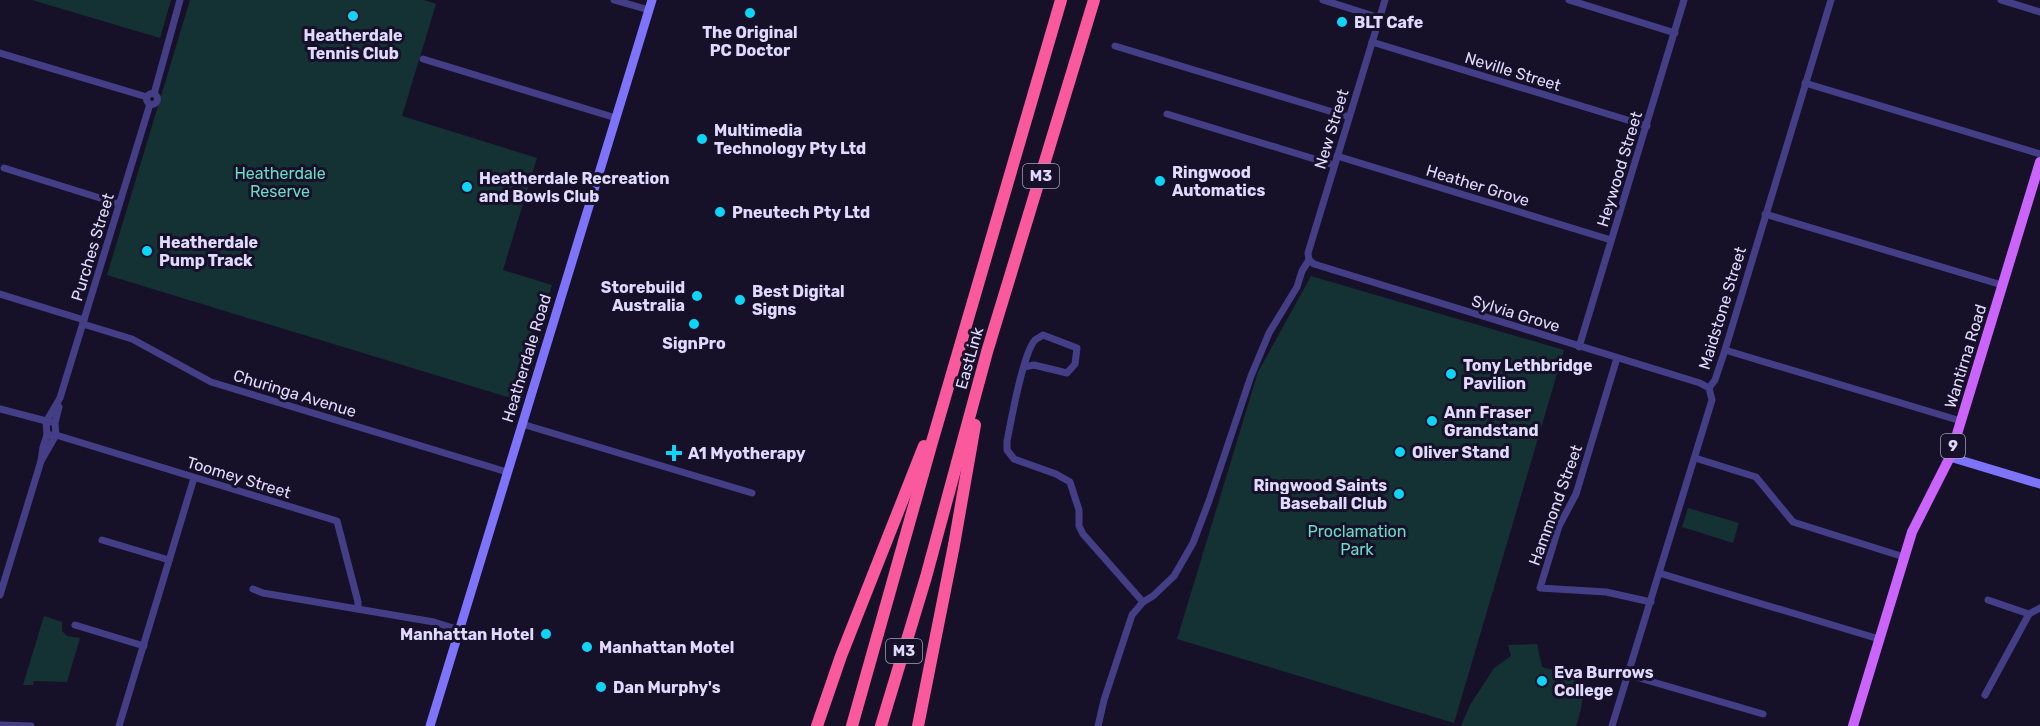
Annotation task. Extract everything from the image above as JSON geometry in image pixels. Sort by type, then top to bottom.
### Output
[{"type":"highway","name":"EastLink","points":[[852,726],[952,372],[1061,0]]},
{"type":"highway","name":"EastLink","points":[[881,726],[926,577],[987,352],[1094,0]]},
{"type":"highway","points":[[918,726],[954,545],[987,352]]},
{"type":"highway","points":[[817,726],[952,372]]},
{"type":"main road","name":"Heatherdale Road","points":[[430,726],[650,5]]},
{"type":"main road","name":"Wantirna Road","points":[[1853,726],[1904,557],[1919,517],[1950,457],[2040,162]]},
{"type":"main road","points":[[1950,457],[2040,484]]},
{"type":"street","name":"Purches Street","points":[[56,435],[55,423],[60,398],[180,0]]},
{"type":"street","points":[[614,0],[650,5]]},
{"type":"street","points":[[1323,0],[1380,18]]},
{"type":"street","name":"New Street","points":[[1098,726],[1132,615],[1143,602],[1153,596],[1174,576],[1193,543],[1269,333],[1297,287],[1302,271],[1312,262],[1308,253],[1385,0]]},
{"type":"street","points":[[1569,0],[1674,33]]},
{"type":"street","name":"Heywood Street","points":[[1579,347],[1684,0]]},
{"type":"street","name":"Maidstone Street","points":[[1612,726],[1712,400],[1709,388],[1715,380],[1725,350],[1830,0]]},
{"type":"street","points":[[2001,0],[2040,12]]},
{"type":"street","name":"Neville Street","points":[[1372,42],[1647,126]]},
{"type":"street","points":[[1114,45],[1349,117]]},
{"type":"street","points":[[0,53],[150,98]]},
{"type":"street","points":[[423,59],[616,118]]},
{"type":"street","points":[[1805,83],[2040,154]]},
{"type":"street","points":[[1167,114],[1334,165]]},
{"type":"street","name":"Heather Grove","points":[[1337,156],[1611,240]]},
{"type":"street","points":[[3,168],[119,204]]},
{"type":"street","points":[[1765,214],[2002,285]]},
{"type":"street","name":"Sylvia Grove","points":[[1312,262],[1700,383],[1709,388]]},
{"type":"street","name":"Churinga Avenue","points":[[0,294],[132,339],[211,382],[507,472]]},
{"type":"street","points":[[1024,367],[1034,365],[1067,373],[1075,364],[1077,348],[1043,335],[1035,340],[1024,367],[1007,441],[1007,450],[1014,459],[1056,474],[1070,482],[1079,510],[1079,526],[1083,534],[1143,602]]},
{"type":"street","points":[[1725,350],[1961,421]]},
{"type":"street","name":"Hammond Street","points":[[1617,358],[1576,494],[1559,526],[1540,588],[1606,592],[1651,602]]},
{"type":"street","name":"Purches Street","points":[[46,422],[60,398]]},
{"type":"street","points":[[0,409],[55,423]]},
{"type":"street","points":[[0,595],[41,460],[47,435],[46,422]]},
{"type":"street","points":[[522,424],[752,493]]},
{"type":"street","name":"Toomey Street","points":[[47,435],[56,435],[337,521],[358,602],[357,609]]},
{"type":"street","points":[[41,460],[56,435]]},
{"type":"street","points":[[1695,458],[1756,477],[1793,522],[1904,557]]},
{"type":"street","points":[[119,726],[194,478]]},
{"type":"street","points":[[102,540],[169,560]]},
{"type":"street","points":[[1659,573],[1879,639]]},
{"type":"street","points":[[253,589],[262,593],[434,622],[459,630]]},
{"type":"street","points":[[1988,600],[2029,614]]},
{"type":"street","points":[[1985,695],[2029,614],[2040,608]]},
{"type":"street","points":[[75,626],[144,645]]},
{"type":"street","points":[[1629,675],[1763,714]]},
{"type":"street","points":[[1092,726],[1102,713]]},
{"type":"street","points":[[0,725],[31,726]]},
{"type":"green space","points":[[32,0],[171,0],[160,38]]},
{"type":"green space","name":"Heatherdale Reserve","points":[[190,0],[424,0],[436,4],[402,116],[537,158],[503,270],[552,285],[517,400],[107,275]]},
{"type":"green space","name":"Proclamation Park","points":[[1311,276],[1564,350],[1454,723],[1177,639],[1258,372]]},
{"type":"green space","points":[[1688,508],[1739,523],[1733,543],[1682,527]]},
{"type":"green space","points":[[44,616],[62,622],[62,631],[67,636],[80,638],[67,682],[34,681],[33,685],[23,685]]},
{"type":"green space","points":[[1537,644],[1542,667],[1567,674],[1571,668],[1578,668],[1583,697],[1576,726],[1461,726],[1470,705],[1494,668],[1511,656],[1508,645]]},
{"type":"place","name":"The Original PC Doctor","points":[[750,13]]},
{"type":"place","name":"Heatherdale Tennis Club","points":[[353,16]]},
{"type":"place","name":"BLT Cafe","points":[[1342,22]]},
{"type":"place","name":"Multimedia Technology Pty Ltd","points":[[702,139]]},
{"type":"place","name":"Ringwood Automatics","points":[[1160,181]]},
{"type":"place","name":"Heatherdale Recreation and Bowls Club","points":[[467,187]]},
{"type":"place","name":"Pneutech Pty Ltd","points":[[720,212]]},
{"type":"place","name":"Heatherdale Pump Track","points":[[147,251]]},
{"type":"place","name":"Storebuild Australia","points":[[697,296]]},
{"type":"place","name":"Best Digital Signs","points":[[740,300]]},
{"type":"place","name":"SignPro","points":[[694,324]]},
{"type":"place","name":"Tony Lethbridge Pavilion","points":[[1451,374]]},
{"type":"place","name":"Ann Fraser Grandstand","points":[[1432,421]]},
{"type":"place","name":"Oliver Stand","points":[[1400,452]]},
{"type":"place","name":"A1 Myotherapy","points":[[674,453]]},
{"type":"place","name":"Ringwood Saints Baseball Club","points":[[1399,494]]},
{"type":"place","name":"Manhattan Hotel","points":[[546,634]]},
{"type":"place","name":"Manhattan Motel","points":[[587,647]]},
{"type":"place","name":"Eva Burrows College","points":[[1542,681]]},
{"type":"place","name":"Dan Murphy's","points":[[601,687]]}]
